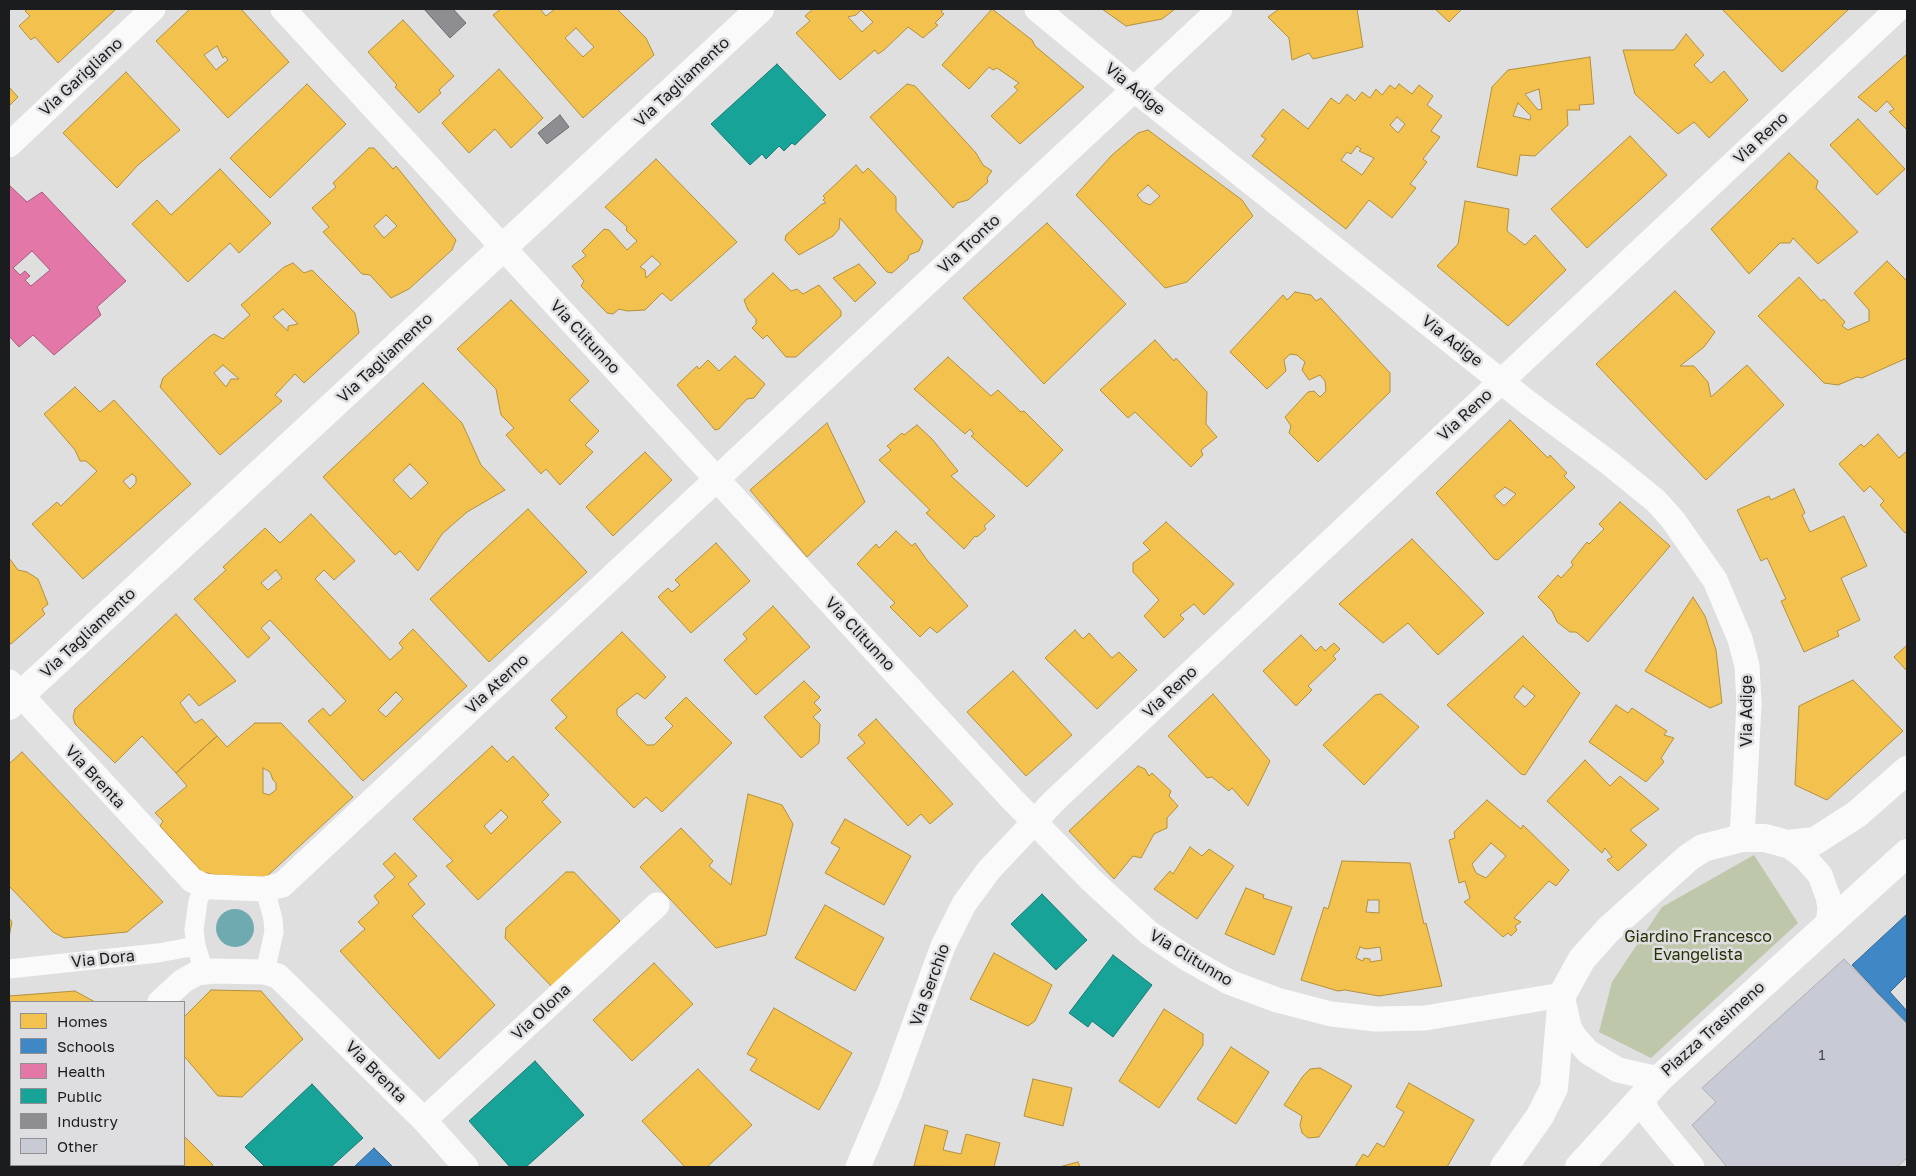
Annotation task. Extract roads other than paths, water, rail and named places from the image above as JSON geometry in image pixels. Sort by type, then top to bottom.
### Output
[{"type":"street","name":"Via Garigliano","points":[[9,144],[153,9]]},
{"type":"street","name":"Via Clitunno","points":[[282,9],[1034,822],[1109,897],[1161,942],[1229,982],[1277,1000],[1331,1014],[1398,1020],[1447,1015],[1562,994]]},
{"type":"street","name":"Via Tagliamento","points":[[13,694],[503,249],[760,9]]},
{"type":"street","name":"Via Adige","points":[[1037,9],[1135,90],[1502,380],[1527,402],[1608,462],[1656,501],[1689,541],[1715,580],[1740,639],[1749,682],[1742,838]]},
{"type":"street","name":"Via Tronto","points":[[717,478],[1220,9]]},
{"type":"street","name":"Via Reno","points":[[1034,822],[1898,9]]},
{"type":"street","name":"Via Aterno","points":[[270,888],[282,885],[296,873],[717,478]]},
{"type":"street","name":"Via Brenta","points":[[13,694],[198,883]]},
{"type":"street","points":[[1787,844],[1815,841],[1828,835],[1870,804],[1907,770]]},
{"type":"street","name":"Via Serchio","points":[[858,1167],[890,1092],[932,971],[951,928],[981,880],[1034,822]]},
{"type":"street","points":[[1504,1167],[1540,1116],[1554,1088],[1562,994],[1574,972],[1596,942],[1672,872],[1703,848],[1742,838],[1765,838],[1787,844],[1806,858],[1822,880],[1830,908],[1828,926]]},
{"type":"street","name":"Piazza Trasimeno","points":[[1562,994],[1569,1027],[1588,1052],[1618,1070],[1659,1079],[1907,853]]},
{"type":"street","points":[[161,1001],[197,973],[274,976],[274,932],[270,888],[198,883],[195,917],[197,973]]},
{"type":"street","name":"Via Olona","points":[[424,1120],[657,905]]},
{"type":"street","name":"Via Dora","points":[[9,969],[168,952],[196,946]]},
{"type":"street","name":"Via Brenta","points":[[274,976],[424,1120],[466,1167]]},
{"type":"street","points":[[1579,1167],[1659,1079]]},
{"type":"street","points":[[1640,1098],[1650,1116],[1692,1167]]},
{"type":"water","points":[[235,909],[249,914],[254,928],[249,942],[235,947],[221,942],[216,928],[221,914]]},
{"type":"park label","name":"Giardino Francesco Evangelista","points":[[1698,946]]}]
